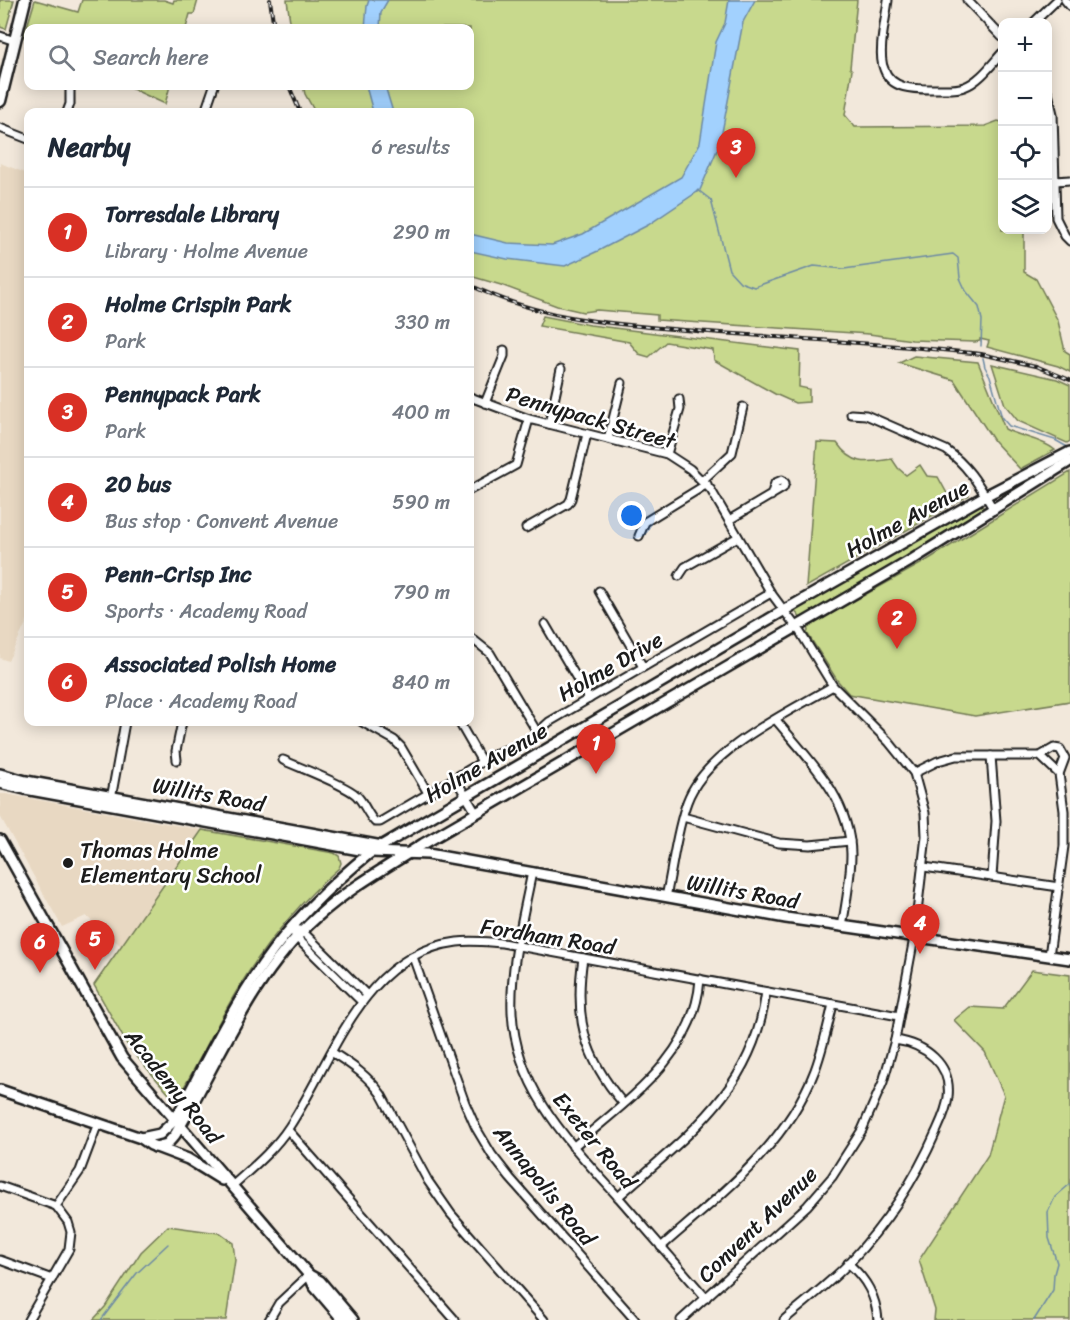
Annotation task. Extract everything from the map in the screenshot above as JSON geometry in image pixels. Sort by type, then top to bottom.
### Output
[{"type":"main road","points":[[0,101],[25,0]]},
{"type":"main road","name":"Holme Avenue","points":[[178,1123],[271,966],[299,934],[340,897],[476,813],[796,628],[994,510],[1062,463],[1070,452]]},
{"type":"main road","name":"Holme Avenue","points":[[178,1123],[246,989],[291,927],[324,891],[371,852],[783,611],[986,496],[1062,463]]},
{"type":"main road","points":[[623,705],[633,722]]},
{"type":"main road","name":"Willits Road","points":[[0,774],[111,801],[371,852],[411,852]]},
{"type":"main road","name":"Willits Road","points":[[3,786],[111,801],[381,846],[842,927],[1070,959]]},
{"type":"main road","name":"Academy Road","points":[[0,840],[117,1050],[132,1071],[309,1275],[314,1286],[343,1320]]},
{"type":"main road","points":[[0,1090],[141,1138],[155,1147],[188,1159],[232,1185]]},
{"type":"main road","points":[[141,1138],[160,1134],[178,1123]]},
{"type":"main road","points":[[155,1147],[167,1144],[178,1123]]},
{"type":"main road","name":"Academy Road","points":[[309,1275],[320,1281],[353,1320]]},
{"type":"street","points":[[888,0],[881,56],[883,69],[888,77],[902,86],[908,89],[966,87],[998,57]]},
{"type":"street","points":[[967,0],[998,33]]},
{"type":"street","points":[[1038,18],[1057,0]]},
{"type":"street","points":[[1065,0],[1070,6]]},
{"type":"street","points":[[0,36],[15,41]]},
{"type":"street","points":[[68,108],[70,90]]},
{"type":"street","points":[[207,108],[213,90]]},
{"type":"street","points":[[1052,110],[1056,218],[1070,241]]},
{"type":"street","points":[[0,128],[24,137]]},
{"type":"street","points":[[1055,181],[1070,180]]},
{"type":"street","points":[[485,403],[504,357],[504,350]]},
{"type":"street","points":[[549,424],[561,369]]},
{"type":"street","points":[[608,439],[622,383]]},
{"type":"street","name":"Pennypack Street","points":[[474,399],[529,419],[667,454],[690,469],[705,482],[771,593],[796,628]]},
{"type":"street","points":[[667,454],[680,409],[679,399]]},
{"type":"street","points":[[639,536],[645,522],[705,482],[732,453],[742,407]]},
{"type":"street","points":[[851,414],[866,415],[946,450],[966,467],[994,510]]},
{"type":"street","points":[[474,488],[516,465],[529,419]]},
{"type":"street","points":[[526,528],[568,504],[571,500],[587,434]]},
{"type":"street","points":[[729,520],[771,496]]},
{"type":"street","points":[[679,576],[685,567],[738,537]]},
{"type":"street","points":[[599,591],[643,667]]},
{"type":"street","name":"Holme Drive","points":[[283,760],[355,794],[375,822],[380,822],[497,753],[528,742],[549,722],[771,593]]},
{"type":"street","points":[[545,624],[589,699]]},
{"type":"street","name":"Convent Avenue","points":[[681,1320],[782,1232],[832,1177],[847,1156],[874,1106],[895,1040],[914,938],[926,836],[925,813],[914,773],[889,742],[833,687],[796,628]]},
{"type":"street","points":[[474,639],[490,653],[537,732]]},
{"type":"street","points":[[666,897],[683,817],[694,788],[711,765],[739,741],[833,687]]},
{"type":"street","points":[[776,720],[829,785],[843,813],[850,841],[850,867],[842,927]]},
{"type":"street","points":[[111,801],[124,726]]},
{"type":"street","points":[[177,760],[176,751],[181,726]]},
{"type":"street","points":[[369,726],[394,740],[401,747],[428,793]]},
{"type":"street","points":[[461,726],[482,762]]},
{"type":"street","points":[[914,773],[952,757],[1040,756],[1054,748],[1060,750],[1065,758],[1059,774],[1064,801],[1065,831],[1049,956]]},
{"type":"street","points":[[991,756],[996,821],[992,878]]},
{"type":"street","points":[[1040,756],[1059,774]]},
{"type":"street","points":[[455,778],[476,813]]},
{"type":"street","points":[[683,817],[779,843],[810,845],[850,841]]},
{"type":"street","points":[[924,867],[1059,887]]},
{"type":"street","name":"Exeter Road","points":[[532,872],[512,991],[512,1015],[524,1069],[538,1099],[573,1147],[706,1298]]},
{"type":"street","points":[[291,927],[367,994]]},
{"type":"street","points":[[299,934],[362,1002]]},
{"type":"street","name":"Fordham Road","points":[[232,1185],[268,1153],[288,1130],[367,994],[381,979],[413,957],[456,942],[518,946],[899,1016]]},
{"type":"street","name":"Annapolis Road","points":[[413,957],[465,1103],[482,1137],[510,1178],[635,1320]]},
{"type":"street","points":[[583,958],[579,999],[583,1033],[601,1075],[623,1103]]},
{"type":"street","points":[[573,1147],[656,1073],[679,1044],[694,1011],[700,979]]},
{"type":"street","points":[[618,1197],[701,1123],[728,1091],[748,1057],[755,1039],[766,992]]},
{"type":"street","points":[[661,1247],[746,1172],[778,1136],[791,1117],[815,1071],[833,1004]]},
{"type":"street","points":[[784,1320],[848,1263],[891,1211],[928,1151],[944,1113],[948,1097],[943,1069],[925,1049],[895,1040]]},
{"type":"street","points":[[333,1053],[361,1071],[372,1082],[438,1196],[451,1214],[544,1320]]},
{"type":"street","points":[[56,1206],[80,1171],[98,1123]]},
{"type":"street","points":[[288,1130],[455,1320]]},
{"type":"street","points":[[0,1186],[56,1206],[68,1222],[71,1232],[69,1249],[28,1320]]},
{"type":"street","points":[[0,1260],[52,1279]]},
{"type":"street","points":[[848,1263],[872,1292],[878,1320]]},
{"type":"street","points":[[269,1320],[279,1303],[309,1275]]},
{"type":"shaded area","points":[[0,163],[24,172],[24,627],[8,661],[0,658]]},
{"type":"shaded area","points":[[0,794],[202,830],[121,946],[86,916],[62,927],[0,816]]},
{"type":"green space","points":[[0,0],[14,0],[6,29],[0,27]]},
{"type":"green space","points":[[35,0],[78,12],[82,0],[164,0],[173,3],[174,0],[198,0],[194,14],[190,14],[187,24],[28,24]]},
{"type":"green space","points":[[287,0],[857,0],[850,68],[852,70],[845,115],[855,127],[985,126],[998,121],[998,234],[1024,234],[1024,272],[1036,279],[1058,321],[1065,351],[1070,354],[1070,372],[1058,366],[987,347],[989,341],[980,339],[975,342],[912,340],[869,334],[657,320],[657,315],[597,310],[583,312],[557,306],[474,277],[474,108],[313,108],[304,90],[474,90],[474,24],[290,24]]},
{"type":"green space","points":[[135,90],[169,90],[165,104]]},
{"type":"green space","points":[[543,316],[590,325],[800,351],[799,387],[809,389],[809,402],[795,403],[775,394],[714,360],[713,350],[666,342],[649,357],[639,354],[629,342],[539,326]]},
{"type":"green space","points":[[914,356],[978,362],[1005,429],[1044,443],[1055,450],[1020,469],[994,441],[954,380],[899,363]]},
{"type":"green space","points":[[992,364],[1057,379],[1070,385],[1070,441],[1067,443],[1018,421],[1005,405]]},
{"type":"green space","points":[[817,442],[837,443],[849,456],[861,461],[892,459],[906,475],[920,465],[927,476],[938,477],[949,497],[968,487],[969,495],[806,587]]},
{"type":"green space","points":[[1070,472],[1070,701],[975,716],[849,694],[837,680],[807,633],[807,627],[924,562]]},
{"type":"green space","points":[[981,503],[984,509],[948,535],[802,620],[794,610],[932,529]]},
{"type":"green space","points":[[202,830],[334,853],[339,856],[341,863],[339,868],[298,908],[262,952],[233,997],[181,1092],[173,1095],[169,1094],[128,1046],[94,985]]},
{"type":"green space","points":[[1032,970],[1070,975],[1070,1320],[934,1320],[935,1310],[919,1260],[988,1155],[1004,1095],[985,1052],[954,1020],[970,1007],[1003,1009]]},
{"type":"green space","points":[[168,1226],[219,1233],[233,1243],[235,1260],[226,1320],[93,1320],[105,1307],[141,1252]]},
{"type":"water","points":[[369,0],[388,0],[381,12],[380,24],[365,24]]},
{"type":"water","points":[[729,0],[755,0],[743,22],[720,143],[700,190],[648,225],[565,266],[507,259],[474,252],[474,235],[508,243],[552,245],[583,234],[681,177],[700,143],[716,42],[725,23]]},
{"type":"water","points":[[367,90],[386,90],[392,108],[372,108]]},
{"type":"waterway","points":[[698,190],[711,200],[729,270],[740,282],[754,287],[814,266],[844,269],[953,254],[958,258],[960,278],[966,291],[979,307],[982,320],[981,346]]},
{"type":"waterway","points":[[983,358],[1002,418],[1009,426],[1055,440],[1069,448]]},
{"type":"waterway","points":[[1034,1320],[1053,1290],[1057,1263],[1049,1238],[1048,1212],[1055,1197],[1070,1184]]},
{"type":"waterway","points":[[101,1320],[137,1273],[168,1244]]},
{"type":"railway","points":[[270,0],[273,24]]},
{"type":"railway","points":[[291,90],[298,108]]},
{"type":"railway","points":[[474,287],[527,307],[586,320],[981,354],[1036,366],[1070,380]]},
{"type":"place","name":"Pennypack Park","points":[[736,178]]},
{"type":"place","name":"Holme Crispin Park","points":[[897,649]]},
{"type":"place","name":"Torresdale Library","points":[[596,774]]},
{"type":"place","name":"Thomas Holme Elementary School","points":[[68,863]]},
{"type":"place","name":"20 bus","points":[[920,954]]},
{"type":"place","name":"Penn-Crisp Inc","points":[[95,970]]},
{"type":"place","name":"Associated Polish Home","points":[[40,973]]}]
